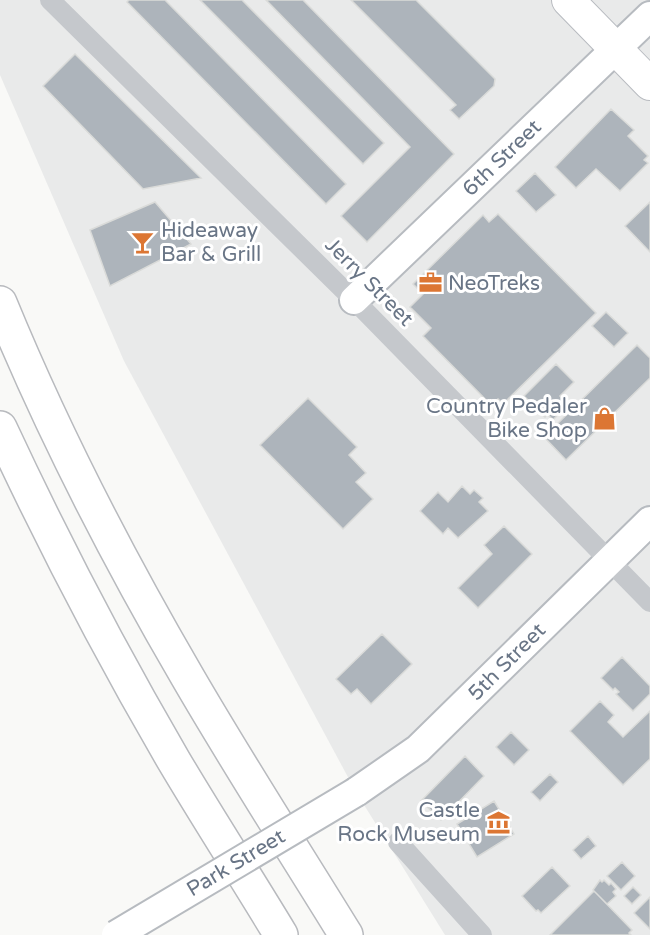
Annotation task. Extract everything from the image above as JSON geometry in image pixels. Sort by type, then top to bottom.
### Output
[{"type":"highway","points":[[0,292],[5,316],[95,507],[134,583],[188,678],[346,935]]},
{"type":"highway","points":[[0,428],[37,508],[101,631],[174,761],[281,935]]},
{"type":"main road","points":[[568,0],[650,84]]},
{"type":"street","name":"Jerry Street","points":[[50,0],[354,300],[650,602]]},
{"type":"street","name":"6th Street","points":[[354,300],[650,16]]},
{"type":"street","name":"5th Street","points":[[356,792],[418,749],[650,521]]},
{"type":"street","name":"Park Street","points":[[116,935],[356,792]]},
{"type":"street","points":[[398,842],[482,935]]},
{"type":"shaded area","points":[[0,0],[650,0],[650,935],[445,935],[356,792],[124,361],[0,75]]},
{"type":"building","points":[[129,0],[165,0],[346,184],[326,204],[127,2]]},
{"type":"building","points":[[200,0],[242,0],[384,143],[363,164]]},
{"type":"building","points":[[266,0],[303,0],[454,154],[367,242],[341,216],[410,147]]},
{"type":"building","points":[[351,0],[416,0],[495,79],[494,86],[459,119],[450,110],[456,105]]},
{"type":"building","points":[[75,54],[201,178],[143,189],[43,86]]},
{"type":"building","points":[[611,109],[634,130],[628,136],[648,156],[644,160],[648,163],[620,191],[596,169],[576,188],[555,167]]},
{"type":"building","points":[[535,173],[556,195],[536,212],[516,191]]},
{"type":"building","points":[[155,202],[191,244],[110,286],[90,230]]},
{"type":"building","points":[[650,202],[650,252],[625,226]]},
{"type":"building","points":[[498,214],[596,313],[503,404],[498,399],[491,405],[423,336],[431,328],[410,307],[423,294],[413,284],[483,215],[489,222]]},
{"type":"building","points":[[606,312],[628,333],[614,347],[592,326]]},
{"type":"building","points":[[637,345],[650,358],[650,378],[566,460],[544,437]]},
{"type":"building","points":[[556,364],[574,382],[560,396],[568,404],[553,420],[547,414],[545,417],[524,396]]},
{"type":"building","points":[[308,398],[357,447],[349,455],[366,473],[356,482],[373,499],[343,529],[260,445]]},
{"type":"building","points":[[462,486],[470,494],[474,490],[483,498],[479,502],[488,511],[458,538],[448,528],[443,534],[420,511],[438,492],[448,502]]},
{"type":"building","points":[[504,526],[532,554],[478,608],[458,588],[492,554],[484,545]]},
{"type":"building","points":[[382,634],[412,664],[371,704],[357,689],[351,694],[336,679]]},
{"type":"building","points":[[622,657],[650,686],[650,694],[633,711],[616,694],[619,692],[615,688],[613,690],[601,678]]},
{"type":"building","points":[[600,701],[614,715],[608,722],[623,737],[650,711],[650,759],[623,785],[570,731]]},
{"type":"building","points":[[511,732],[529,750],[514,765],[496,747]]},
{"type":"building","points":[[465,756],[484,776],[441,820],[421,801]]},
{"type":"building","points":[[550,774],[558,782],[540,801],[531,792]]},
{"type":"building","points":[[494,801],[514,834],[477,857],[457,824]]},
{"type":"building","points":[[588,836],[596,846],[581,859],[573,850]]},
{"type":"building","points":[[622,862],[635,876],[621,890],[607,876]]},
{"type":"building","points":[[552,867],[570,886],[541,913],[536,911],[522,896]]},
{"type":"building","points":[[600,880],[602,882],[604,880],[609,885],[611,883],[616,889],[613,892],[616,896],[607,904],[593,890]]},
{"type":"building","points":[[633,887],[641,895],[632,904],[624,896]]},
{"type":"building","points":[[594,891],[632,930],[629,933],[631,935],[550,935]]},
{"type":"building","points":[[650,897],[650,929],[634,913]]},
{"type":"place","name":"Hideaway Bar & Grill","points":[[143,242]]},
{"type":"place","name":"NeoTreks","points":[[430,283]]},
{"type":"place","name":"Country Pedaler Bike Shop","points":[[605,418]]},
{"type":"place","name":"Castle Rock Museum","points":[[498,822]]}]
